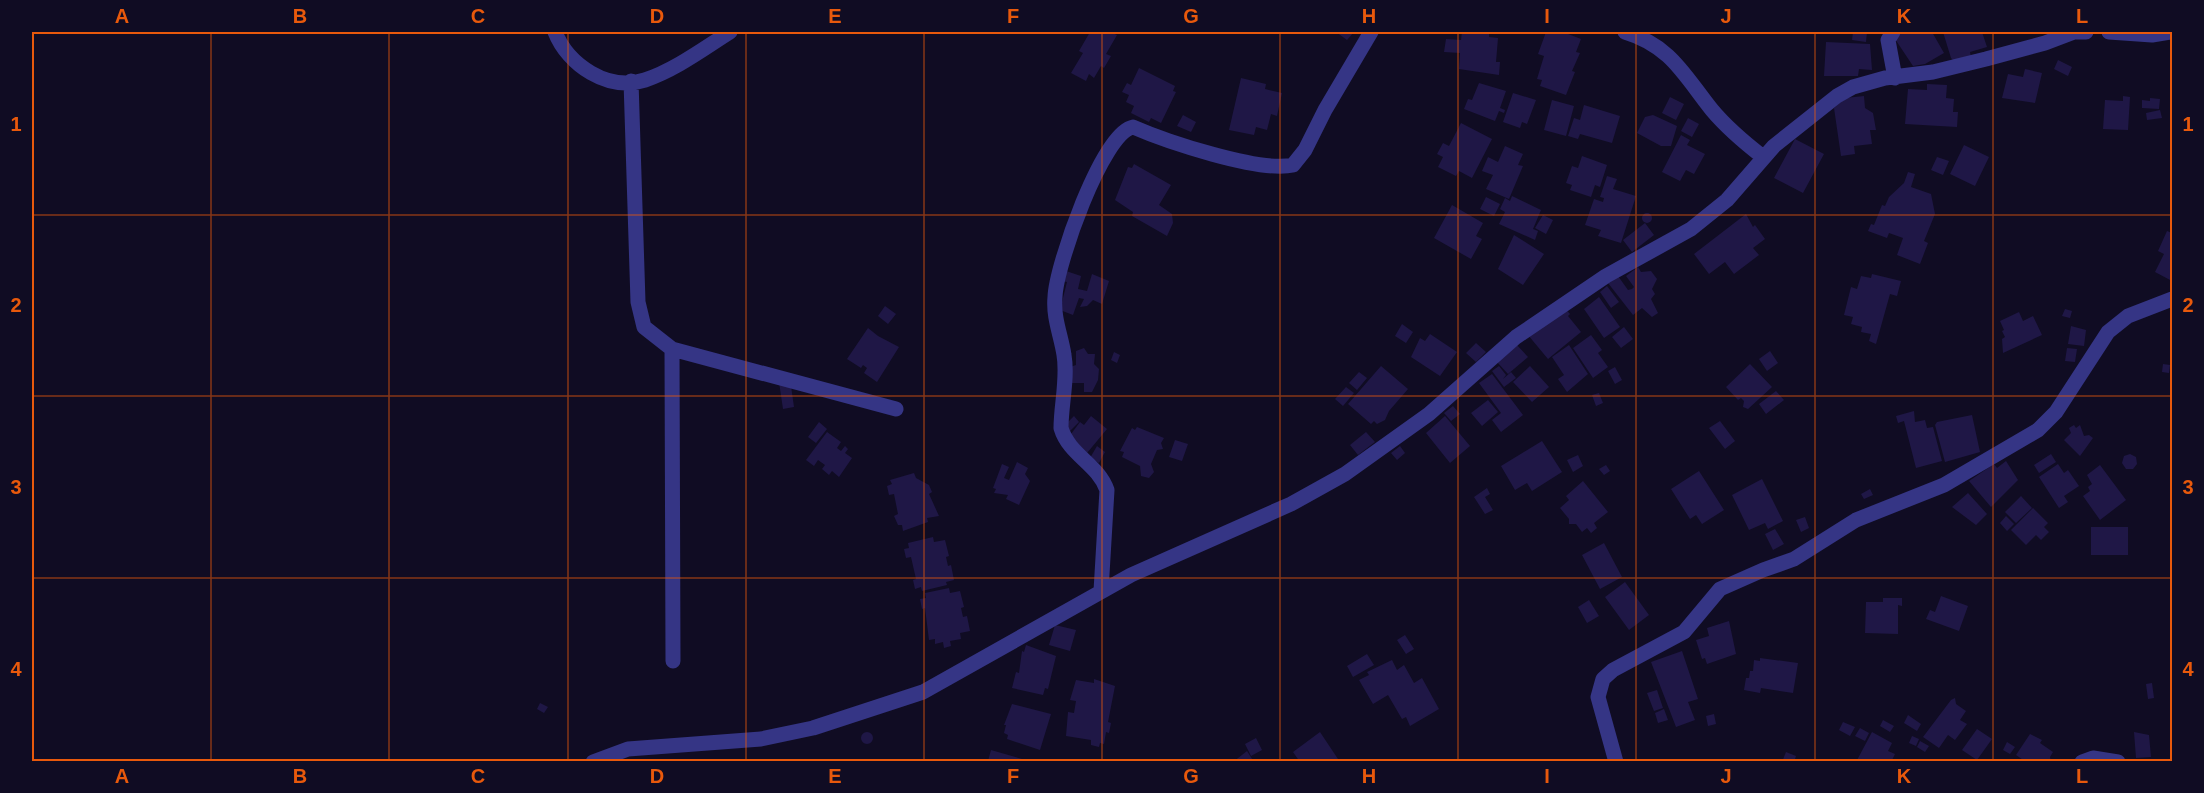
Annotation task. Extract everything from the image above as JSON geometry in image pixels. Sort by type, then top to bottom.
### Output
[{"type":"street","points":[[555,32],[560,44],[583,70],[611,82],[643,81],[685,60],[730,32]]},
{"type":"street","points":[[1101,591],[1107,490],[1096,471],[1070,447],[1061,428],[1064,355],[1054,309],[1062,260],[1095,176],[1118,139],[1133,127],[1164,140],[1248,161],[1270,166],[1293,165],[1305,150],[1331,99],[1371,32]]},
{"type":"street","points":[[1625,32],[1654,44],[1682,68],[1719,118],[1763,157]]},
{"type":"street","points":[[1893,32],[1888,40],[1895,78]]},
{"type":"street","points":[[593,762],[628,749],[761,739],[813,728],[912,696],[965,669],[1101,591],[1291,504],[1345,474],[1429,414],[1526,330],[1606,276],[1691,229],[1727,200],[1763,157],[1820,107],[1837,96],[1854,87],[1986,59],[2045,43],[2074,32],[2086,32]]},
{"type":"street","points":[[2109,32],[2152,35],[2170,32]]},
{"type":"street","points":[[631,81],[638,302],[644,327],[672,349],[896,410]]},
{"type":"street","points":[[1616,762],[1598,697],[1602,679],[1613,670],[1684,632],[1720,589],[1762,570],[1794,559],[1856,520],[1944,485],[2038,430],[2056,412],[2108,332],[2128,316],[2172,299]]},
{"type":"street","points":[[672,349],[673,661]]},
{"type":"street","points":[[2082,762],[2093,758],[2118,762]]},
{"type":"building","points":[[1090,32],[1108,34],[1110,32],[1117,35],[1106,54],[1111,56],[1104,68],[1101,66],[1094,78],[1089,74],[1086,81],[1071,73],[1083,53],[1079,51]]},
{"type":"building","points":[[1336,32],[1354,32],[1347,40]]},
{"type":"building","points":[[1462,32],[1489,32],[1489,37],[1498,38],[1496,62],[1500,62],[1499,75],[1459,69],[1460,53],[1444,52],[1446,39],[1461,40]]},
{"type":"building","points":[[1546,32],[1563,32],[1581,39],[1576,52],[1580,53],[1572,71],[1575,72],[1566,95],[1540,86],[1542,80],[1537,79],[1544,56],[1538,54]]},
{"type":"building","points":[[1853,32],[1867,32],[1866,42],[1852,40]]},
{"type":"building","points":[[1900,32],[1932,32],[1944,53],[1925,64],[1913,66],[1893,36]]},
{"type":"building","points":[[1943,32],[1982,32],[1987,47],[1970,52],[1971,57],[1955,62],[1951,58]]},
{"type":"building","points":[[1826,42],[1870,44],[1872,70],[1859,69],[1858,76],[1824,76]]},
{"type":"building","points":[[2058,60],[2072,67],[2068,76],[2054,69]]},
{"type":"building","points":[[1139,68],[1175,86],[1173,91],[1176,92],[1161,123],[1151,118],[1149,122],[1131,113],[1134,106],[1126,102],[1129,95],[1122,92],[1127,83],[1131,85]]},
{"type":"building","points":[[2025,69],[2042,73],[2035,103],[2002,98],[2008,74],[2023,77]]},
{"type":"building","points":[[1241,78],[1266,84],[1265,89],[1282,93],[1277,116],[1271,114],[1267,130],[1256,127],[1254,135],[1229,130]]},
{"type":"building","points":[[1479,83],[1506,91],[1500,108],[1505,110],[1504,113],[1499,111],[1495,121],[1464,109],[1468,99],[1472,100]]},
{"type":"building","points":[[1927,84],[1947,85],[1946,98],[1954,99],[1953,112],[1958,112],[1957,127],[1905,124],[1908,89],[1927,90]]},
{"type":"building","points":[[1513,93],[1536,100],[1527,124],[1522,122],[1520,128],[1503,122]]},
{"type":"building","points":[[1864,96],[1865,108],[1873,113],[1876,130],[1870,130],[1872,144],[1854,146],[1855,154],[1841,156],[1834,108],[1845,98]]},
{"type":"building","points":[[2123,96],[2130,97],[2128,130],[2103,129],[2105,100],[2123,101]]},
{"type":"building","points":[[1670,97],[1684,104],[1676,120],[1662,113]]},
{"type":"building","points":[[2150,98],[2160,99],[2159,109],[2142,108],[2142,100],[2150,101]]},
{"type":"building","points":[[1552,100],[1574,106],[1566,136],[1544,130]]},
{"type":"building","points":[[1584,105],[1620,116],[1612,143],[1580,134],[1578,139],[1568,136],[1574,118],[1580,120]]},
{"type":"building","points":[[2160,110],[2162,118],[2147,120],[2146,113]]},
{"type":"building","points":[[1183,115],[1196,122],[1191,132],[1177,126]]},
{"type":"building","points":[[1653,115],[1677,126],[1671,146],[1661,146],[1637,133],[1645,117]]},
{"type":"building","points":[[1688,118],[1699,124],[1692,137],[1681,131]]},
{"type":"building","points":[[1461,123],[1492,139],[1472,178],[1459,171],[1456,176],[1438,167],[1443,157],[1437,154],[1443,143],[1449,146]]},
{"type":"building","points":[[1681,135],[1690,140],[1687,145],[1705,154],[1694,174],[1686,170],[1680,181],[1662,172]]},
{"type":"building","points":[[1795,139],[1824,154],[1803,193],[1774,178]]},
{"type":"building","points":[[1964,145],[1989,157],[1975,186],[1950,174]]},
{"type":"building","points":[[1505,146],[1523,154],[1518,165],[1523,166],[1509,199],[1486,189],[1493,175],[1482,171],[1488,157],[1498,162]]},
{"type":"building","points":[[1582,156],[1607,165],[1600,187],[1595,185],[1591,197],[1570,190],[1572,185],[1566,183],[1572,166],[1578,168]]},
{"type":"building","points":[[1937,157],[1949,161],[1943,175],[1931,170]]},
{"type":"building","points":[[1134,164],[1171,185],[1159,205],[1172,214],[1173,223],[1167,236],[1132,216],[1133,212],[1115,200],[1128,167],[1132,168]]},
{"type":"building","points":[[1908,172],[1915,174],[1911,187],[1931,194],[1935,214],[1924,241],[1928,243],[1920,264],[1897,255],[1903,238],[1889,233],[1887,238],[1868,231],[1871,224],[1874,225],[1882,205],[1885,206],[1889,197],[1904,183]]},
{"type":"building","points":[[1607,176],[1617,179],[1613,189],[1636,196],[1621,243],[1598,236],[1601,230],[1585,225],[1594,199],[1603,202],[1604,198],[1600,197]]},
{"type":"building","points":[[1512,196],[1541,210],[1533,229],[1538,231],[1535,240],[1499,224],[1505,212],[1500,209],[1505,198],[1510,201]]},
{"type":"building","points":[[1486,197],[1500,204],[1494,216],[1480,209]]},
{"type":"building","points":[[1452,205],[1483,223],[1476,236],[1482,239],[1471,259],[1434,238]]},
{"type":"building","points":[[1647,213],[1652,218],[1647,223],[1642,218]]},
{"type":"building","points":[[1746,214],[1753,227],[1755,225],[1765,239],[1753,248],[1759,255],[1734,274],[1725,262],[1709,274],[1694,254]]},
{"type":"building","points":[[1543,215],[1553,220],[1546,234],[1535,228]]},
{"type":"building","points":[[1645,223],[1654,235],[1632,252],[1623,240]]},
{"type":"building","points":[[2167,231],[2172,233],[2172,281],[2155,272],[2164,254],[2158,251]]},
{"type":"building","points":[[1514,235],[1544,254],[1523,285],[1498,269]]},
{"type":"building","points":[[1638,267],[1641,272],[1651,271],[1657,279],[1652,289],[1655,294],[1651,299],[1658,313],[1652,317],[1642,308],[1633,315],[1608,283],[1618,276],[1628,290],[1632,289],[1634,287],[1626,276]]},
{"type":"building","points":[[1066,271],[1081,276],[1078,289],[1087,291],[1092,274],[1109,281],[1102,304],[1093,300],[1087,306],[1080,307],[1084,299],[1079,298],[1073,315],[1060,310],[1067,282],[1061,281]]},
{"type":"building","points":[[1872,274],[1901,281],[1897,296],[1890,294],[1876,344],[1869,341],[1871,334],[1861,332],[1862,327],[1851,324],[1853,317],[1844,315],[1851,287],[1857,289],[1861,276],[1871,278]]},
{"type":"building","points":[[1607,286],[1619,302],[1611,308],[1600,292]]},
{"type":"building","points":[[1599,297],[1620,327],[1604,338],[1584,309]]},
{"type":"building","points":[[885,306],[896,314],[888,324],[878,316]]},
{"type":"building","points":[[1563,306],[1581,332],[1548,359],[1528,335]]},
{"type":"building","points":[[2065,309],[2072,311],[2070,318],[2062,316]]},
{"type":"building","points":[[2019,312],[2023,321],[2033,316],[2042,335],[2003,353],[2002,339],[2005,337],[2000,321]]},
{"type":"building","points":[[1402,324],[1413,332],[1406,343],[1395,336]]},
{"type":"building","points":[[2071,326],[2086,330],[2084,346],[2068,344]]},
{"type":"building","points":[[1624,327],[1633,339],[1621,348],[1612,337]]},
{"type":"building","points":[[868,328],[899,347],[877,382],[864,373],[867,368],[863,365],[861,368],[847,359]]},
{"type":"building","points":[[1430,334],[1457,352],[1440,376],[1411,357],[1420,338],[1425,341]]},
{"type":"building","points":[[1591,335],[1602,350],[1598,353],[1608,367],[1593,378],[1573,348]]},
{"type":"building","points":[[1476,343],[1486,352],[1476,362],[1466,353]]},
{"type":"building","points":[[1516,344],[1528,357],[1508,374],[1497,362]]},
{"type":"building","points":[[1569,345],[1588,374],[1567,392],[1558,379],[1564,375],[1552,357]]},
{"type":"building","points":[[1084,348],[1088,354],[1095,354],[1094,364],[1099,369],[1098,380],[1092,392],[1084,392],[1084,383],[1070,383],[1070,367],[1076,365],[1076,351]]},
{"type":"building","points":[[2067,348],[2077,349],[2075,362],[2065,361]]},
{"type":"building","points":[[1770,351],[1778,363],[1767,371],[1759,359]]},
{"type":"building","points":[[1114,352],[1120,355],[1117,363],[1111,360]]},
{"type":"building","points":[[1750,364],[1772,387],[1748,409],[1743,407],[1744,401],[1741,398],[1738,400],[1726,387]]},
{"type":"building","points":[[2163,364],[2170,365],[2169,373],[2162,372]]},
{"type":"building","points":[[1381,366],[1408,389],[1389,411],[1385,420],[1377,424],[1374,421],[1371,424],[1348,404]]},
{"type":"building","points":[[1499,366],[1506,375],[1503,379],[1511,372],[1516,378],[1504,387],[1492,371]]},
{"type":"building","points":[[1530,366],[1549,387],[1532,402],[1513,382]]},
{"type":"building","points":[[1615,367],[1622,380],[1615,384],[1608,371]]},
{"type":"building","points":[[1359,372],[1367,378],[1357,390],[1349,383]]},
{"type":"building","points":[[1492,374],[1523,415],[1501,432],[1492,420],[1501,413],[1479,383]]},
{"type":"building","points":[[779,382],[791,386],[794,407],[783,409]]},
{"type":"building","points":[[1346,387],[1354,393],[1343,406],[1335,399]]},
{"type":"building","points":[[1776,391],[1784,400],[1766,414],[1759,404]]},
{"type":"building","points":[[1599,393],[1603,403],[1596,406],[1592,395]]},
{"type":"building","points":[[1488,400],[1498,412],[1482,426],[1471,413]]},
{"type":"building","points":[[1453,406],[1460,414],[1451,421],[1444,413]]},
{"type":"building","points":[[1914,411],[1915,422],[1925,420],[1927,428],[1933,427],[1942,461],[1916,468],[1904,421],[1898,423],[1896,416]]},
{"type":"building","points":[[1972,415],[1980,452],[1945,462],[1935,425],[1937,422]]},
{"type":"building","points":[[1074,416],[1079,422],[1070,431],[1064,426]]},
{"type":"building","points":[[1091,416],[1107,429],[1087,453],[1068,438],[1080,422],[1084,425]]},
{"type":"building","points":[[1445,416],[1470,446],[1450,463],[1426,433]]},
{"type":"building","points":[[1720,421],[1735,441],[1725,449],[1709,428]]},
{"type":"building","points":[[819,422],[827,429],[816,443],[808,437]]},
{"type":"building","points":[[2074,425],[2076,428],[2080,425],[2084,436],[2089,435],[2093,438],[2080,456],[2064,440],[2071,433],[2069,428]]},
{"type":"building","points":[[1137,427],[1164,438],[1161,443],[1163,449],[1157,450],[1151,464],[1154,472],[1149,478],[1141,476],[1140,466],[1122,457],[1124,452],[1120,451],[1132,428],[1135,430]]},
{"type":"building","points":[[827,432],[841,442],[837,448],[841,451],[845,446],[848,449],[845,453],[852,458],[839,477],[832,471],[829,475],[822,469],[825,465],[818,460],[814,466],[806,460]]},
{"type":"building","points":[[1366,432],[1375,442],[1358,455],[1350,445]]},
{"type":"building","points":[[1175,440],[1188,444],[1182,461],[1169,457]]},
{"type":"building","points":[[1542,441],[1562,472],[1532,491],[1527,483],[1515,490],[1501,466]]},
{"type":"building","points":[[1097,446],[1105,452],[1099,463],[1090,458]]},
{"type":"building","points":[[1400,446],[1405,453],[1397,460],[1391,453]]},
{"type":"building","points":[[2051,454],[2056,462],[2039,473],[2034,465]]},
{"type":"building","points":[[2130,454],[2136,457],[2137,464],[2133,469],[2126,469],[2122,463],[2124,456]]},
{"type":"building","points":[[1578,455],[1583,466],[1573,472],[1567,460]]},
{"type":"building","points":[[2006,461],[2018,480],[1991,507],[1969,481],[1994,464],[1997,468]]},
{"type":"building","points":[[1017,462],[1028,468],[1025,474],[1030,481],[1019,505],[1006,499],[1008,495],[994,493],[996,489],[993,488],[1002,464],[1009,467],[1004,478],[1009,480]]},
{"type":"building","points":[[2058,464],[2064,473],[2068,470],[2079,486],[2064,496],[2068,502],[2059,508],[2039,477]]},
{"type":"building","points":[[1606,465],[1610,471],[1604,475],[1599,469]]},
{"type":"building","points":[[2100,465],[2126,500],[2100,520],[2083,496],[2090,491],[2088,487],[2092,484],[2087,475]]},
{"type":"building","points":[[1699,471],[1724,510],[1702,524],[1696,515],[1690,519],[1671,489]]},
{"type":"building","points":[[914,473],[916,478],[929,485],[932,492],[929,494],[939,516],[927,518],[928,522],[903,531],[902,525],[898,525],[894,516],[898,514],[894,494],[889,495],[887,486],[892,484],[890,480]]},
{"type":"building","points":[[1762,479],[1783,521],[1768,529],[1765,523],[1749,530],[1732,495]]},
{"type":"building","points":[[1583,481],[1608,512],[1594,523],[1597,528],[1591,533],[1587,528],[1582,532],[1576,524],[1569,524],[1569,519],[1560,508],[1569,500],[1566,496]]},
{"type":"building","points":[[1487,488],[1490,494],[1485,497],[1493,510],[1485,514],[1474,497]]},
{"type":"building","points":[[1870,489],[1873,495],[1864,499],[1861,494]]},
{"type":"building","points":[[1968,493],[1987,514],[1976,525],[1952,507]]},
{"type":"building","points":[[2021,496],[2032,508],[2016,523],[2005,512]]},
{"type":"building","points":[[2033,508],[2048,523],[2044,527],[2049,532],[2041,540],[2036,535],[2026,545],[2011,530]]},
{"type":"building","points":[[2006,516],[2014,524],[2007,531],[2000,523]]},
{"type":"building","points":[[1805,517],[1809,528],[1801,532],[1796,520]]},
{"type":"building","points":[[2091,527],[2128,527],[2128,555],[2091,555]]},
{"type":"building","points":[[1775,529],[1784,544],[1773,550],[1765,534]]},
{"type":"building","points":[[933,537],[934,542],[945,540],[949,556],[946,557],[948,566],[951,565],[954,580],[946,582],[947,585],[922,591],[921,587],[915,589],[913,580],[916,579],[911,557],[906,558],[904,549],[909,548],[908,543]]},
{"type":"building","points":[[1604,543],[1622,577],[1600,589],[1582,555]]},
{"type":"building","points":[[1625,582],[1649,615],[1629,630],[1605,597]]},
{"type":"building","points":[[949,588],[950,593],[960,591],[964,607],[961,608],[963,617],[967,616],[970,631],[960,633],[961,639],[950,641],[951,646],[944,648],[943,642],[935,644],[935,639],[929,640],[925,608],[922,609],[920,599],[926,598],[925,593]]},
{"type":"building","points":[[1941,596],[1968,606],[1959,631],[1926,619],[1930,610],[1935,612]]},
{"type":"building","points":[[1883,598],[1902,598],[1902,606],[1898,605],[1898,634],[1865,633],[1866,602],[1883,602]]},
{"type":"building","points":[[1589,600],[1599,616],[1587,623],[1578,607]]},
{"type":"building","points":[[1729,621],[1736,654],[1707,664],[1705,658],[1702,659],[1696,640],[1709,636],[1707,628]]},
{"type":"building","points":[[1055,625],[1076,630],[1070,651],[1049,645]]},
{"type":"building","points":[[1405,635],[1414,649],[1406,654],[1397,640]]},
{"type":"building","points":[[1026,645],[1056,656],[1048,689],[1045,688],[1043,695],[1012,688],[1016,672],[1019,673],[1022,651],[1024,652]]},
{"type":"building","points":[[1682,651],[1698,699],[1688,702],[1695,720],[1676,727],[1651,662]]},
{"type":"building","points":[[1367,654],[1374,665],[1353,677],[1347,666]]},
{"type":"building","points":[[1760,658],[1798,663],[1793,693],[1761,688],[1760,693],[1744,690],[1746,678],[1749,678],[1750,671],[1753,671],[1754,660],[1760,661]]},
{"type":"building","points":[[1392,660],[1397,670],[1404,665],[1414,683],[1422,678],[1439,709],[1410,726],[1406,717],[1402,719],[1388,695],[1373,704],[1359,680],[1369,675],[1367,672]]},
{"type":"building","points":[[1094,679],[1115,686],[1108,722],[1111,723],[1109,733],[1106,732],[1104,744],[1100,743],[1099,747],[1091,745],[1091,740],[1066,736],[1068,712],[1074,713],[1076,701],[1070,700],[1076,680],[1094,683]]},
{"type":"building","points":[[2152,683],[2154,698],[2148,699],[2146,684]]},
{"type":"building","points":[[1657,690],[1663,708],[1654,711],[1647,693]]},
{"type":"building","points":[[1955,698],[1956,704],[1966,711],[1960,720],[1967,724],[1955,740],[1948,735],[1939,748],[1923,737],[1951,700]]},
{"type":"building","points":[[540,703],[548,707],[544,713],[537,709]]},
{"type":"building","points":[[1012,704],[1051,714],[1040,750],[1007,739],[1008,735],[1004,733],[1006,725],[1004,725]]},
{"type":"building","points":[[1664,709],[1668,720],[1658,723],[1655,713]]},
{"type":"building","points":[[1714,714],[1716,724],[1708,726],[1706,716]]},
{"type":"building","points":[[1908,715],[1921,724],[1917,731],[1904,723]]},
{"type":"building","points":[[1883,720],[1894,726],[1890,732],[1880,726]]},
{"type":"building","points":[[1843,722],[1855,727],[1850,736],[1839,730]]},
{"type":"building","points":[[1860,728],[1869,733],[1865,741],[1855,736]]},
{"type":"building","points":[[1977,729],[1992,739],[1977,760],[1962,750]]},
{"type":"building","points":[[869,732],[873,738],[869,744],[865,744],[861,736]]},
{"type":"building","points":[[1320,732],[1340,762],[1300,762],[1293,752]]},
{"type":"building","points":[[1872,732],[1892,743],[1888,751],[1895,754],[1891,762],[1856,762]]},
{"type":"building","points":[[2134,732],[2149,735],[2151,757],[2136,758]]},
{"type":"building","points":[[2030,734],[2042,740],[2040,743],[2053,752],[2050,757],[2051,762],[2026,762],[2016,755]]},
{"type":"building","points":[[1912,736],[1919,739],[1916,746],[1909,743]]},
{"type":"building","points":[[1256,738],[1262,750],[1251,756],[1245,744]]},
{"type":"building","points":[[1920,741],[1929,746],[1925,752],[1917,747]]},
{"type":"building","points":[[2007,742],[2015,747],[2010,754],[2003,750]]},
{"type":"building","points":[[991,750],[1022,759],[1021,762],[988,761]]},
{"type":"building","points":[[1247,751],[1254,762],[1233,762]]},
{"type":"building","points":[[1786,752],[1796,756],[1794,762],[1782,762]]}]
